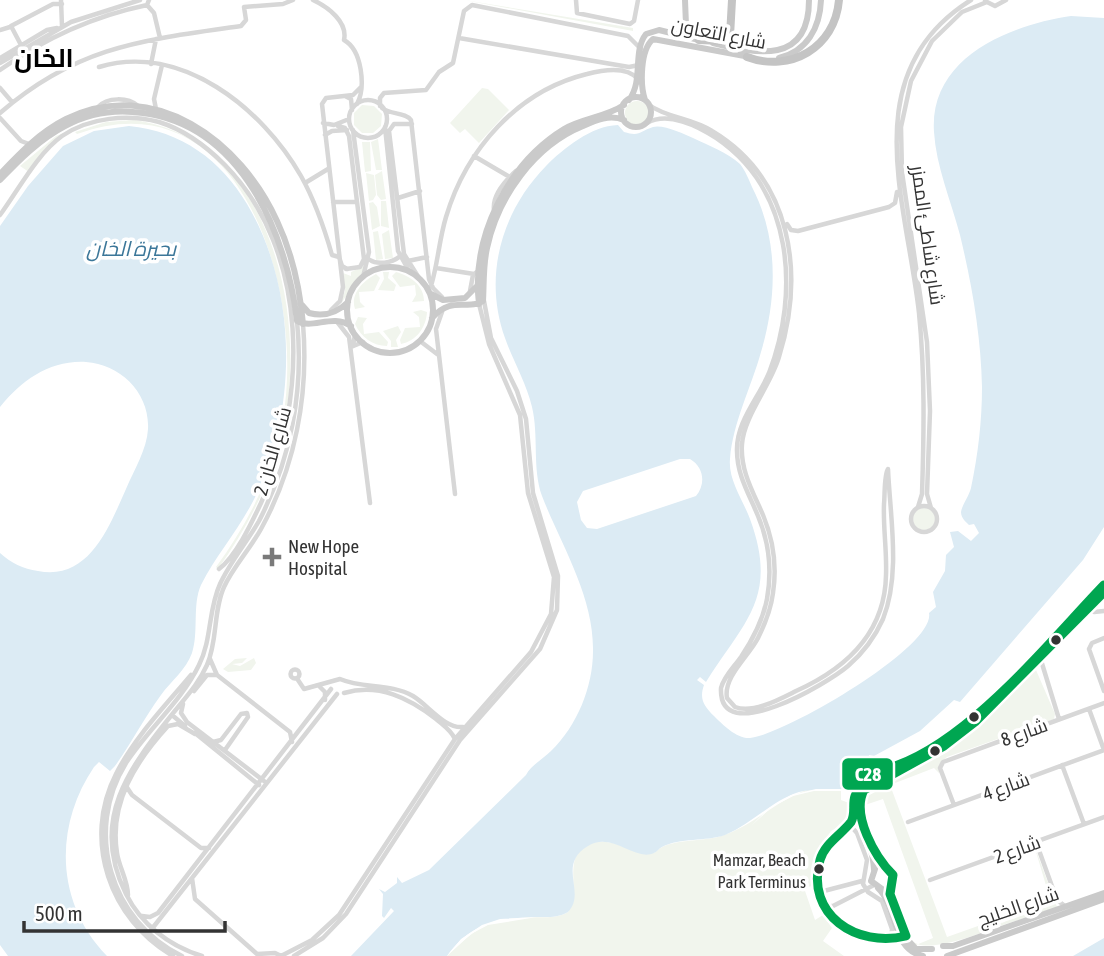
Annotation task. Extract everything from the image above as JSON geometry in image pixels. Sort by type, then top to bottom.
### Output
[{"type":"highway","points":[[696,39],[719,41],[730,36],[732,0]]},
{"type":"highway","points":[[747,57],[781,62],[812,50],[832,27],[839,0]]},
{"type":"main road","points":[[685,0],[685,25],[696,39]]},
{"type":"main road","name":"شارع التعاون","points":[[643,46],[645,35],[654,30],[752,53],[780,50],[793,42],[805,26],[809,0]]},
{"type":"main road","name":"شارع التعاون","points":[[643,46],[659,38],[747,57],[774,59],[801,47],[816,28],[821,0]]},
{"type":"main road","points":[[624,120],[626,102],[638,79],[643,46]]},
{"type":"main road","points":[[300,323],[335,312],[348,302],[363,277],[385,267],[409,271],[438,299],[481,302],[478,275],[488,245],[513,188],[530,164],[552,143],[579,127],[611,117],[624,120],[635,127],[647,123],[651,115],[642,87],[643,46]]},
{"type":"main road","points":[[468,300],[474,291],[484,241],[495,213],[522,166],[562,130],[626,102],[647,103]]},
{"type":"main road","name":"شارع الخان 2","points":[[0,174],[30,144],[65,120],[97,109],[139,106],[186,120],[212,137],[247,171],[270,206],[288,248],[300,298],[300,323]]},
{"type":"main road","name":"شارع الخان 2","points":[[0,180],[61,128],[99,114],[148,113],[194,130],[236,167],[267,214],[288,269],[300,323]]},
{"type":"main road","points":[[194,130],[212,137]]},
{"type":"main road","points":[[12,168],[11,164],[20,153]]},
{"type":"main road","points":[[430,289],[432,318]]},
{"type":"main road","points":[[300,298],[306,311],[328,320],[340,320],[351,326]]},
{"type":"main road","points":[[348,302],[351,326],[355,334],[374,349],[391,352],[407,349],[419,341],[432,318],[451,302]]},
{"type":"main road","points":[[923,956],[909,950],[887,899],[871,878],[874,870],[856,813],[855,796],[873,770],[880,771],[929,750],[974,718],[1104,585]]},
{"type":"main road","points":[[932,953],[916,949],[903,937],[890,886],[893,875],[877,858],[859,808],[862,793],[961,734],[991,708],[1104,592]]},
{"type":"main road","points":[[880,771],[883,780]]},
{"type":"main road","points":[[867,778],[872,785]]},
{"type":"main road","points":[[874,870],[883,867]]},
{"type":"main road","points":[[876,887],[890,886]]},
{"type":"main road","name":"شارع الخليج","points":[[932,953],[943,946],[956,945],[1104,893]]},
{"type":"main road","name":"شارع الخليج","points":[[947,956],[1104,899]]},
{"type":"main road","points":[[943,946],[947,956]]},
{"type":"street","points":[[0,61],[71,22],[140,0]]},
{"type":"street","points":[[30,144],[21,141],[0,116],[12,102],[37,83],[71,63],[103,51],[158,38],[241,26],[246,20],[244,6],[283,4],[293,0]]},
{"type":"street","points":[[313,0],[330,11],[344,30],[344,40],[352,45],[358,57],[361,87],[357,104],[349,118],[356,196],[354,201],[363,264],[344,269]]},
{"type":"street","points":[[576,0],[577,13],[630,24],[634,21],[638,0]]},
{"type":"street","name":"شارع شاطئ الممزر","points":[[918,507],[922,494],[922,343],[896,163],[896,120],[909,71],[933,31],[971,0]]},
{"type":"street","name":"شارع شاطئ الممزر","points":[[931,508],[928,494],[930,411],[927,342],[902,172],[901,127],[911,80],[932,41],[961,12],[986,1],[998,5],[1006,0]]},
{"type":"street","points":[[0,30],[61,2],[64,14],[71,22]]},
{"type":"street","points":[[0,70],[64,32],[148,2],[155,13],[158,31],[153,54],[158,75],[154,99],[156,109]]},
{"type":"street","points":[[409,271],[399,257],[380,98],[384,93],[420,92],[428,89],[437,75],[454,61],[464,11],[473,5],[628,36],[643,46]]},
{"type":"street","points":[[60,27],[64,14]]},
{"type":"street","points":[[10,27],[21,45]]},
{"type":"street","points":[[0,61],[47,30],[60,27]]},
{"type":"street","points":[[459,38],[585,59],[594,66],[624,72],[638,79]]},
{"type":"street","points":[[99,67],[124,62],[156,64],[202,79],[240,103],[281,146],[305,183],[329,243],[333,250],[338,250]]},
{"type":"street","points":[[430,289],[451,202],[474,156],[498,126],[522,105],[552,86],[583,75],[594,66],[631,68],[639,64]]},
{"type":"street","points":[[318,317],[334,309],[341,299],[344,269],[338,250],[323,122],[323,101],[355,94],[361,87]]},
{"type":"street","points":[[0,88],[12,102]]},
{"type":"street","points":[[344,96],[351,99],[352,110]]},
{"type":"street","points":[[147,107],[154,99]]},
{"type":"street","points":[[357,104],[369,101],[399,116],[408,116],[412,124],[430,289]]},
{"type":"street","points":[[647,103],[702,125],[729,142],[756,168],[779,205],[788,227],[796,232],[889,207],[897,198],[896,163]]},
{"type":"street","points":[[323,122],[370,138],[399,116]]},
{"type":"street","points":[[0,215],[60,138],[84,125],[116,118],[156,121],[191,136],[228,168],[251,198],[269,232],[286,286],[293,334],[292,393],[282,443],[267,489],[246,531],[219,569]]},
{"type":"street","points":[[325,134],[349,118]]},
{"type":"street","points":[[647,123],[663,118],[681,122],[726,145],[760,182],[781,229],[786,278],[782,326],[769,371],[742,424],[737,444],[743,483],[766,538],[770,597]]},
{"type":"street","points":[[412,124],[396,123],[391,127],[391,148],[404,254],[419,278]]},
{"type":"street","points":[[325,134],[351,130]]},
{"type":"street","points":[[351,130],[356,142],[369,249],[369,260],[363,277]]},
{"type":"street","points":[[384,139],[391,148]]},
{"type":"street","points":[[351,155],[356,142]]},
{"type":"street","points":[[474,156],[507,178]]},
{"type":"street","points":[[495,213],[494,201],[507,178],[522,166]]},
{"type":"street","points":[[305,183],[329,169]]},
{"type":"street","points":[[396,191],[403,194]]},
{"type":"street","points":[[397,198],[419,191]]},
{"type":"street","points":[[333,202],[354,201]]},
{"type":"street","points":[[779,205],[790,251],[789,315],[776,365],[746,427],[742,446],[748,482],[771,538],[774,568],[770,597],[758,634],[721,688],[723,703],[736,713],[747,714],[793,698],[851,664],[874,636],[888,603],[891,575],[886,468],[887,512]]},
{"type":"street","points":[[397,242],[401,229]]},
{"type":"street","points":[[361,238],[369,249]]},
{"type":"street","points":[[329,243],[332,256],[339,257]]},
{"type":"street","points":[[369,260],[377,263],[394,261],[399,257]]},
{"type":"street","points":[[408,261],[427,257]]},
{"type":"street","points":[[429,265],[478,275],[471,290],[464,296],[443,294],[434,278]]},
{"type":"street","points":[[451,302],[436,323],[455,494]]},
{"type":"street","points":[[294,956],[318,942],[342,920],[460,740],[528,661],[550,631],[559,601],[557,571],[526,482],[520,415],[486,336],[481,302]]},
{"type":"street","points":[[328,320],[346,329],[352,347],[370,503]]},
{"type":"street","name":"شارع الخان 2","points":[[182,956],[149,929],[123,902],[108,863],[105,838],[109,803],[198,668],[224,581],[263,513],[289,442],[299,378],[300,323]]},
{"type":"street","points":[[352,347],[355,334]]},
{"type":"street","points":[[419,341],[435,350],[440,362]]},
{"type":"street","points":[[352,347],[363,342]]},
{"type":"street","points":[[918,507],[931,508],[937,521],[934,528],[924,532],[914,528],[911,520],[918,507]]},
{"type":"street","name":"شارع الخان 2","points":[[202,956],[149,929],[128,897],[116,867],[111,834],[118,797],[129,770],[188,694],[209,659],[224,581]]},
{"type":"street","points":[[1093,604],[1094,612],[1104,611]]},
{"type":"street","points":[[1104,638],[1092,643],[1089,649],[1104,691]]},
{"type":"street","points":[[1040,656],[1043,675],[1059,719]]},
{"type":"street","points":[[209,659],[217,675],[290,732],[292,743]]},
{"type":"street","points":[[192,877],[195,900],[253,952],[281,956],[312,940],[340,915],[463,727],[528,661]]},
{"type":"street","points":[[173,956],[147,938],[115,896],[106,871],[102,832],[107,797],[119,768],[198,668]]},
{"type":"street","points":[[1028,668],[1036,668],[1043,675]]},
{"type":"street","points":[[217,675],[207,675],[188,694],[181,708],[182,717],[252,776],[252,793]]},
{"type":"street","points":[[337,694],[331,689],[320,687],[303,691],[297,682],[305,689],[340,679],[346,684],[406,693],[452,726],[463,727]]},
{"type":"street","points":[[139,914],[149,917],[158,913],[252,793],[263,784],[268,773],[325,701],[333,681]]},
{"type":"street","points":[[344,693],[346,684]]},
{"type":"street","points":[[320,687],[325,692],[325,701]]},
{"type":"street","points":[[149,929],[337,694],[364,690],[403,696],[447,728],[455,738]]},
{"type":"street","name":"شارع 8","points":[[954,805],[940,768],[944,761],[1104,703]]},
{"type":"street","points":[[1088,709],[1104,750]]},
{"type":"street","points":[[213,742],[221,740],[241,713],[247,713],[248,717],[225,751]]},
{"type":"street","points":[[172,715],[263,784]]},
{"type":"street","points":[[164,724],[181,722]]},
{"type":"street","points":[[128,897],[116,842],[120,802],[129,770],[173,724],[195,734]]},
{"type":"street","points":[[231,727],[236,732]]},
{"type":"street","points":[[290,732],[302,731]]},
{"type":"street","points":[[153,737],[154,744]]},
{"type":"street","name":"شارع 4","points":[[908,822],[1104,750]]},
{"type":"street","points":[[1062,765],[1084,824]]},
{"type":"street","points":[[119,768],[129,770]]},
{"type":"street","points":[[252,776],[268,773]]},
{"type":"street","points":[[126,785],[132,795],[194,843],[202,849],[209,848]]},
{"type":"street","points":[[120,802],[132,795]]},
{"type":"street","points":[[856,813],[849,824],[831,839],[822,856],[818,875],[825,906],[838,924],[855,935],[873,941],[903,937]]},
{"type":"street","name":"شارع 2","points":[[930,880],[1104,817]]},
{"type":"street","points":[[849,824],[857,833],[867,860],[862,881],[865,888],[882,901],[892,929],[891,940]]},
{"type":"street","points":[[102,832],[105,838]]},
{"type":"street","points":[[1035,842],[1057,900],[1066,906]]},
{"type":"street","points":[[194,843],[203,857]]},
{"type":"street","points":[[106,871],[108,863]]},
{"type":"street","points":[[820,892],[862,881]]},
{"type":"street","points":[[186,885],[194,885]]},
{"type":"street","points":[[825,906],[831,907],[865,888],[876,887]]},
{"type":"street","points":[[160,918],[162,937]]},
{"type":"shaded area","points":[[464,0],[633,28],[633,31]]},
{"type":"shaded area","points":[[482,88],[488,89],[509,110],[479,143],[465,129],[460,133],[450,123]]},
{"type":"shaded area","points":[[637,101],[648,108],[649,113],[642,124],[637,125],[626,118],[625,113],[632,102]]},
{"type":"shaded area","points":[[362,105],[374,106],[382,114],[381,126],[373,133],[362,133],[354,125],[354,113]]},
{"type":"shaded area","points":[[104,117],[60,136],[29,172],[20,166],[56,136]]},
{"type":"shaded area","points":[[134,120],[181,135],[134,124],[77,134],[75,132],[106,122]]},
{"type":"shaded area","points":[[186,138],[218,160],[247,195],[269,237],[283,284],[289,332],[290,380],[279,445],[258,501],[240,536],[218,569],[216,567],[239,533],[258,497],[273,459],[283,418],[287,368],[283,314],[271,258],[251,207],[221,165]]},
{"type":"shaded area","points":[[378,139],[382,170],[376,170],[371,142]]},
{"type":"shaded area","points":[[362,142],[370,142],[371,171],[365,172]]},
{"type":"shaded area","points":[[382,171],[386,199],[381,200],[377,195],[375,175]]},
{"type":"shaded area","points":[[366,173],[374,175],[376,195],[369,201]]},
{"type":"shaded area","points":[[381,201],[386,201],[389,228],[381,226]]},
{"type":"shaded area","points":[[373,202],[377,207],[380,226],[372,230],[369,203]]},
{"type":"shaded area","points":[[389,230],[393,258],[385,259],[382,234]]},
{"type":"shaded area","points":[[378,231],[383,259],[376,260],[373,232]]},
{"type":"shaded area","points":[[364,266],[340,305],[345,291],[343,273],[351,276],[351,272]]},
{"type":"shaded area","points":[[383,272],[389,272],[388,278],[396,285],[394,291],[378,290],[384,279]]},
{"type":"shaded area","points":[[396,272],[415,282],[422,290],[424,301],[412,302],[416,295],[415,285],[400,287],[392,276]]},
{"type":"shaded area","points":[[376,274],[380,278],[374,291],[359,292],[360,302],[365,307],[355,309],[354,298],[359,288]]},
{"type":"shaded area","points":[[413,312],[427,312],[422,328],[416,337],[401,344],[405,328],[420,327],[419,317]]},
{"type":"shaded area","points":[[358,317],[367,318],[363,324],[364,334],[379,332],[388,342],[387,346],[364,337],[355,324]]},
{"type":"shaded area","points":[[398,326],[401,332],[396,340],[398,347],[391,347],[391,341],[383,331]]},
{"type":"shaded area","points":[[924,508],[932,511],[935,519],[932,527],[924,530],[916,527],[913,519],[916,511]]},
{"type":"shaded area","points":[[247,658],[242,663],[232,664],[240,666],[254,658],[256,663],[251,670],[228,672],[223,669],[235,659]]},
{"type":"shaded area","points":[[1036,670],[1055,714],[1054,719],[947,757],[940,763],[939,773],[934,768],[890,785],[947,937],[978,926],[980,922],[984,922],[987,931],[945,944],[919,944],[933,938],[883,799],[865,805],[867,813],[863,810],[862,800],[867,791],[939,754],[985,718],[1030,671]]},
{"type":"shaded area","points":[[807,790],[841,790],[841,800],[849,803],[852,811],[849,821],[831,831],[816,854],[812,886],[804,888],[815,920],[823,915],[832,928],[823,941],[844,956],[447,956],[474,932],[493,923],[516,918],[555,917],[568,912],[572,904],[575,858],[580,849],[590,843],[606,842],[654,853],[668,845],[733,832],[785,800]]},
{"type":"shaded area","points":[[1034,845],[1057,907],[988,930],[985,922],[988,919],[1050,899]]},
{"type":"water","points":[[1071,16],[1104,18],[1104,527],[1083,560],[960,702],[954,700],[920,731],[874,756],[869,755],[868,762],[846,789],[799,792],[779,801],[725,835],[669,844],[647,855],[614,844],[597,842],[579,853],[574,862],[575,896],[568,912],[556,916],[508,919],[485,925],[465,937],[447,956],[351,956],[394,911],[391,908],[384,918],[382,916],[383,894],[379,889],[385,892],[397,883],[397,877],[402,883],[429,870],[560,741],[576,718],[587,692],[593,651],[588,610],[575,571],[542,496],[537,474],[532,407],[505,338],[496,292],[500,246],[507,225],[530,184],[561,152],[598,129],[618,125],[624,132],[633,134],[653,127],[662,127],[693,138],[740,164],[761,207],[773,269],[770,311],[761,352],[738,418],[730,459],[734,482],[758,546],[761,569],[759,589],[744,624],[706,682],[700,677],[697,680],[704,685],[702,698],[705,705],[730,731],[745,738],[768,733],[855,687],[909,646],[925,628],[929,613],[936,607],[933,592],[945,571],[946,555],[954,547],[950,532],[958,531],[971,541],[979,533],[974,524],[969,525],[965,521],[961,512],[971,488],[979,438],[982,387],[980,349],[960,235],[938,158],[934,132],[936,106],[945,84],[959,65],[978,49],[1023,27]],"holes":[[[680,459],[690,459],[698,466],[702,476],[696,496],[597,529],[587,528],[581,520],[577,502],[583,491]]]},
{"type":"water","name":"بحيرة الخان","points":[[129,126],[166,134],[198,150],[225,174],[247,204],[264,238],[276,275],[284,314],[284,394],[278,433],[251,505],[198,593],[194,645],[189,659],[155,704],[115,766],[110,771],[99,762],[94,767],[72,814],[67,839],[69,888],[77,912],[90,935],[107,956],[8,956],[0,945],[0,553],[18,565],[38,571],[56,572],[71,568],[84,559],[95,548],[112,519],[143,452],[148,429],[144,404],[130,383],[110,368],[86,362],[60,364],[49,368],[27,380],[0,407],[0,226],[28,186],[63,146],[94,131]]},
{"type":"water","points":[[1104,938],[1104,956],[1073,956]]},
{"type":"pier","points":[[868,762],[848,791],[814,791],[793,796],[772,807],[751,826],[769,808],[791,795],[816,789],[846,789]]},
{"type":"pier","points":[[537,917],[488,925],[471,934],[447,956],[461,939],[482,925],[500,919]]},
{"type":"transit line","name":"C28","points":[[1104,585],[1027,668],[965,724],[933,747],[901,764],[869,772],[855,796],[851,822],[829,844],[820,860],[817,880],[820,897],[839,923],[853,932],[870,937],[906,936],[890,894],[893,875],[872,847],[863,823],[861,800],[864,790],[944,746],[975,722],[1104,592]]},
{"type":"place","name":"New Hope Hospital","points":[[272,557]]},
{"type":"place","name":"Mamzar, Beach Park Terminus","points":[[819,869]]},
{"type":"district","name":"الخان","points":[[44,58]]}]
